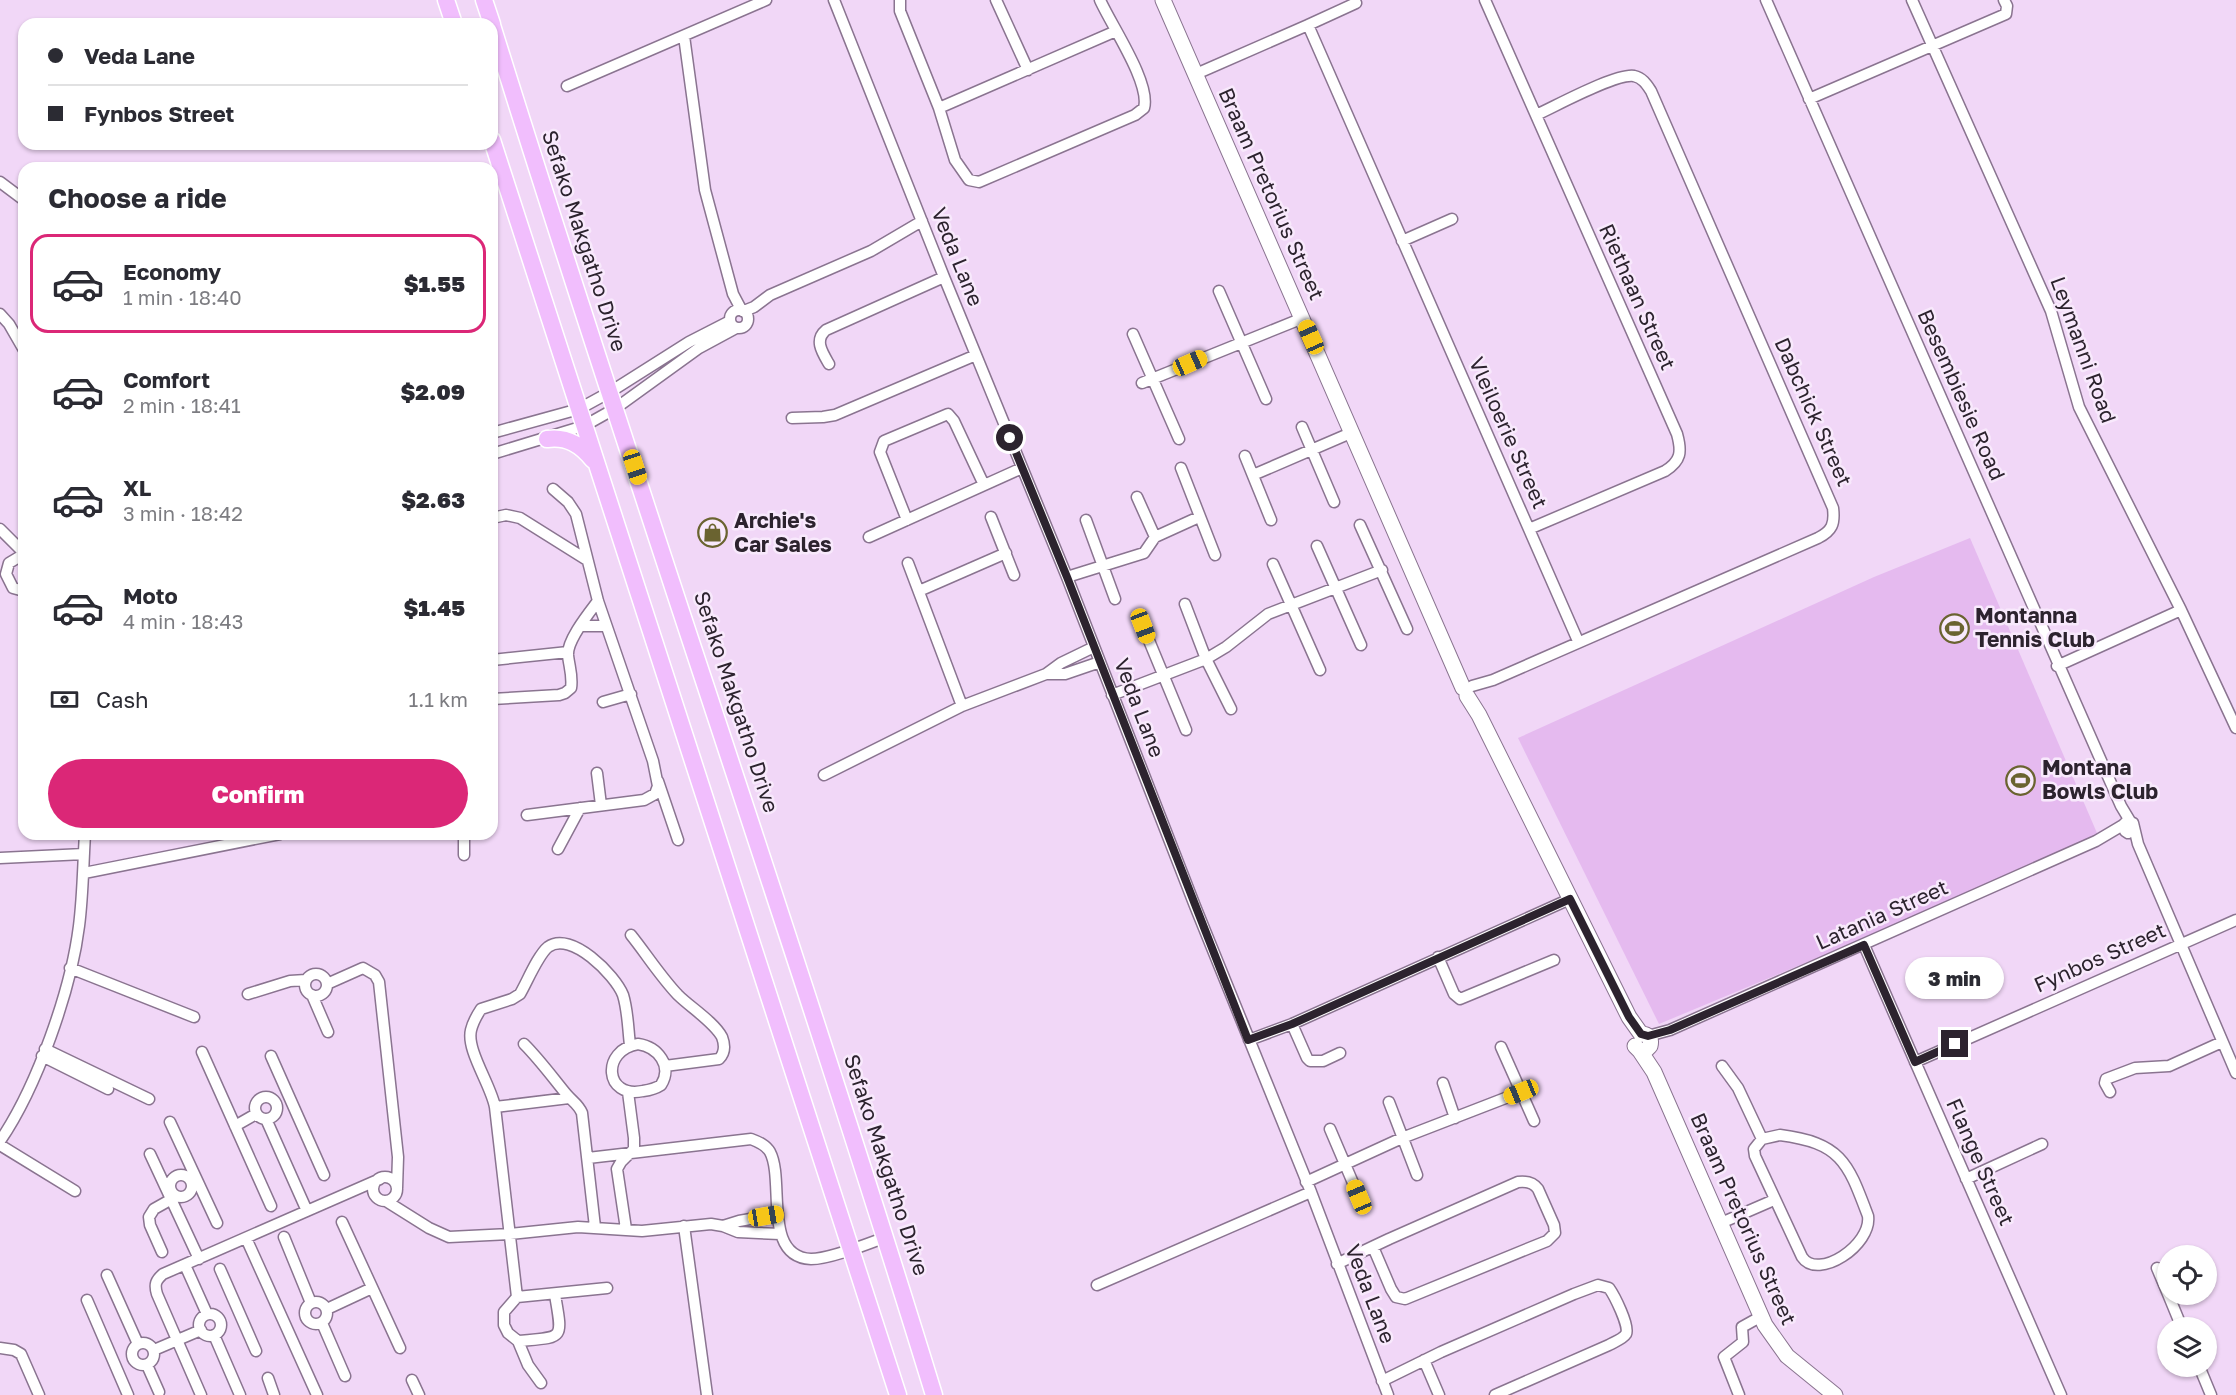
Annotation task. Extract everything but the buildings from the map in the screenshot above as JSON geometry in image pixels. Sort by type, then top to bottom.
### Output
[{"type":"main road","points":[[446,0],[452,18]]},
{"type":"main road","name":"Sefako Makgatho Drive","points":[[484,0],[490,18]]},
{"type":"main road","name":"Sefako Makgatho Drive","points":[[498,44],[532,155],[886,1237],[934,1395]]},
{"type":"main road","points":[[495,150],[898,1395]]},
{"type":"main road","points":[[547,439],[558,437],[576,444],[593,460],[601,477]]},
{"type":"street","points":[[567,86],[766,0]]},
{"type":"street","points":[[900,0],[900,11],[939,108],[960,169],[969,180],[980,182],[1135,115],[1144,108],[1145,95],[1123,42],[1100,0]]},
{"type":"street","points":[[996,0],[1028,70]]},
{"type":"street","name":"Braam Pretorius Street","points":[[1163,0],[1456,668],[1470,690],[1479,715],[1629,1017],[1644,1042],[1654,1072],[1760,1317],[1775,1342],[1787,1356],[1835,1395]]},
{"type":"street","name":"Riethaan Street","points":[[1485,0],[1677,434],[1681,448],[1677,462],[1665,471],[1528,529]]},
{"type":"street","name":"Besembiesie Road","points":[[1766,0],[2057,666],[2121,806],[2127,827],[2138,844],[2236,1073]]},
{"type":"street","name":"Leymanni Road","points":[[1912,0],[2051,310],[2079,407],[2181,610],[2236,728]]},
{"type":"street","points":[[1809,99],[2006,14],[2007,6],[2004,0]]},
{"type":"street","name":"Veda Lane","points":[[835,1],[944,277],[1067,577],[1248,1040],[1311,1192],[1388,1395]]},
{"type":"street","points":[[1196,74],[1356,3]]},
{"type":"street","name":"Vleiloerie Street","points":[[1308,25],[1578,641]]},
{"type":"street","points":[[939,108],[1116,31]]},
{"type":"street","points":[[684,36],[705,190],[741,316]]},
{"type":"street","name":"Dabchick Street","points":[[1470,690],[1818,538],[1830,530],[1834,520],[1833,508],[1652,91],[1644,81],[1637,77],[1624,76],[1536,115]]},
{"type":"street","points":[[0,182],[18,196]]},
{"type":"street","points":[[1402,241],[1452,219]]},
{"type":"street","points":[[498,452],[584,426],[616,408],[770,295],[871,252],[922,221]]},
{"type":"street","points":[[829,364],[819,339],[826,330],[944,277]]},
{"type":"street","points":[[1219,291],[1266,399]]},
{"type":"street","points":[[0,314],[18,340]]},
{"type":"street","points":[[498,431],[579,409],[688,342],[741,316]]},
{"type":"street","points":[[1148,381],[1241,341],[1303,318]]},
{"type":"street","points":[[1133,334],[1148,381],[1179,439]]},
{"type":"street","points":[[792,418],[835,415],[976,355]]},
{"type":"street","points":[[907,520],[880,452],[884,441],[894,436],[948,414],[954,421],[984,485]]},
{"type":"street","points":[[1302,427],[1334,501]]},
{"type":"street","points":[[1253,475],[1353,432]]},
{"type":"street","points":[[1245,456],[1271,520]]},
{"type":"street","points":[[868,537],[1022,468]]},
{"type":"street","points":[[1181,468],[1215,555]]},
{"type":"street","points":[[553,489],[568,502],[576,514],[598,601],[678,840]]},
{"type":"street","points":[[1137,497],[1155,537]]},
{"type":"street","points":[[498,517],[509,515],[520,518],[587,560]]},
{"type":"street","points":[[991,517],[1014,575]]},
{"type":"street","points":[[1067,577],[1144,553],[1155,537],[1199,517]]},
{"type":"street","points":[[1086,520],[1115,599]]},
{"type":"street","points":[[1360,525],[1407,629]]},
{"type":"street","points":[[2,532],[18,548]]},
{"type":"street","points":[[2,532],[5,586]]},
{"type":"street","points":[[1317,546],[1361,645]]},
{"type":"street","points":[[918,591],[1006,553]]},
{"type":"street","points":[[5,568],[18,558]]},
{"type":"street","points":[[908,563],[962,706]]},
{"type":"street","points":[[1273,564],[1320,670]]},
{"type":"street","points":[[1112,695],[1206,658],[1226,647],[1261,618],[1382,570]]},
{"type":"street","points":[[498,699],[565,693],[571,688],[568,652],[580,626],[598,601]]},
{"type":"street","points":[[1185,604],[1206,658],[1231,709]]},
{"type":"street","points":[[2057,666],[2181,610]]},
{"type":"street","points":[[580,626],[606,626]]},
{"type":"street","points":[[1143,626],[1186,730]]},
{"type":"street","points":[[824,775],[962,706],[1046,674],[1061,663],[1094,647]]},
{"type":"street","points":[[498,659],[568,652]]},
{"type":"street","points":[[1046,674],[1065,674],[1100,662]]},
{"type":"street","points":[[603,702],[631,694]]},
{"type":"street","points":[[597,773],[601,805]]},
{"type":"street","points":[[527,815],[644,800],[657,791],[657,777]]},
{"type":"street","points":[[558,849],[580,808]]},
{"type":"street","name":"Latania Street","points":[[1644,1042],[2127,827]]},
{"type":"street","points":[[75,1191],[1,1139],[29,1087],[44,1052],[70,968],[79,927],[85,840]]},
{"type":"street","points":[[84,873],[228,840]]},
{"type":"street","points":[[464,840],[464,855]]},
{"type":"street","points":[[0,858],[84,854]]},
{"type":"street","points":[[1248,1040],[1292,1024],[1570,899]]},
{"type":"street","name":"Fynbos Street","points":[[1915,1062],[2236,920]]},
{"type":"street","points":[[631,935],[677,994],[718,1032],[724,1045],[723,1054],[719,1059],[665,1066]]},
{"type":"street","points":[[518,1297],[493,1093],[474,1051],[470,1032],[472,1026],[482,1009],[520,994],[546,948],[562,942],[580,948],[618,984],[626,1008],[630,1046]]},
{"type":"street","name":"Flange Street","points":[[1864,945],[2061,1395]]},
{"type":"street","points":[[1438,957],[1454,994],[1460,999],[1554,960]]},
{"type":"street","points":[[70,968],[194,1017]]},
{"type":"street","points":[[312,995],[322,994],[327,984],[363,968],[375,975],[379,982],[398,1167],[393,1194]]},
{"type":"street","points":[[327,984],[324,977],[318,974],[310,975],[305,987],[312,995],[327,1032]]},
{"type":"street","points":[[248,994],[290,981],[306,980]]},
{"type":"street","points":[[1292,1024],[1310,1061],[1323,1060],[1340,1053]]},
{"type":"street","points":[[2110,1092],[2105,1083],[2106,1079],[2116,1074],[2135,1068],[2169,1066],[2222,1042]]},
{"type":"street","points":[[524,1044],[555,1078],[569,1098],[578,1104],[582,1113],[595,1227]]},
{"type":"street","points":[[646,1045],[660,1054],[666,1072],[661,1085],[634,1093],[621,1089],[616,1083],[612,1070],[617,1054],[630,1046],[646,1045]]},
{"type":"street","points":[[1501,1047],[1534,1122]]},
{"type":"street","points":[[44,1052],[108,1089]]},
{"type":"street","points":[[44,1052],[148,1099]]},
{"type":"street","points":[[202,1052],[271,1206]]},
{"type":"street","points":[[271,1056],[324,1175]]},
{"type":"street","points":[[1722,1066],[1738,1088],[1762,1139]]},
{"type":"street","points":[[1443,1083],[1455,1118]]},
{"type":"street","points":[[626,1229],[617,1169],[634,1149],[628,1092]]},
{"type":"street","points":[[1306,1182],[1402,1138],[1521,1092]]},
{"type":"street","points":[[276,1104],[289,1097]]},
{"type":"street","points":[[235,1126],[261,1117],[275,1114],[276,1104],[272,1098],[261,1098],[256,1103],[261,1117],[306,1211]]},
{"type":"street","points":[[495,1107],[569,1098]]},
{"type":"street","points":[[1389,1102],[1417,1175]]},
{"type":"street","points":[[170,1122],[194,1180],[217,1223]]},
{"type":"street","points":[[1330,1129],[1359,1197]]},
{"type":"street","points":[[1776,1135],[1806,1140],[1821,1145],[1839,1158],[1852,1174],[1868,1216],[1867,1228],[1859,1244],[1850,1253],[1813,1266],[1804,1261],[1774,1200],[1754,1149],[1762,1139],[1776,1135]]},
{"type":"street","points":[[588,1158],[751,1139],[759,1142],[771,1156],[780,1234],[788,1248],[807,1258],[814,1259],[851,1250],[886,1237]]},
{"type":"street","points":[[1966,1179],[2042,1144]]},
{"type":"street","points":[[150,1154],[168,1188],[199,1259]]},
{"type":"street","points":[[374,1193],[375,1185],[398,1167]]},
{"type":"street","points":[[162,1252],[150,1225],[149,1217],[173,1178],[180,1174],[194,1180]]},
{"type":"street","points":[[201,1395],[155,1287],[158,1278],[382,1179],[394,1181],[393,1194],[402,1212],[449,1237],[595,1227],[642,1231],[684,1226],[723,1226],[778,1214]]},
{"type":"street","points":[[168,1188],[178,1196],[185,1197],[191,1192],[194,1180]]},
{"type":"street","points":[[1337,1264],[1373,1246],[1518,1182],[1525,1181],[1538,1189],[1554,1225],[1555,1233],[1547,1241],[1405,1299],[1396,1297],[1390,1289],[1373,1246]]},
{"type":"street","points":[[358,1188],[374,1193],[379,1199],[393,1194]]},
{"type":"street","points":[[1097,1285],[1311,1192]]},
{"type":"street","points":[[1721,1223],[1774,1200]]},
{"type":"street","points":[[342,1222],[400,1348]]},
{"type":"street","points":[[684,1226],[707,1395]]},
{"type":"street","points":[[723,1226],[738,1232],[780,1234]]},
{"type":"street","points":[[284,1237],[311,1303]]},
{"type":"street","points":[[246,1238],[317,1395]]},
{"type":"street","points":[[185,1265],[207,1314]]},
{"type":"street","points":[[219,1269],[256,1351]]},
{"type":"street","points":[[107,1275],[138,1344]]},
{"type":"street","points":[[1382,1381],[1424,1360],[1593,1287],[1602,1284],[1609,1288],[1625,1323],[1627,1330],[1624,1336],[1496,1395]]},
{"type":"street","points":[[327,1309],[372,1288]]},
{"type":"street","points":[[541,1383],[528,1365],[518,1341],[508,1333],[504,1325],[503,1318],[509,1306],[518,1297],[607,1288]]},
{"type":"street","points":[[518,1341],[551,1338],[558,1334],[561,1328],[555,1294]]},
{"type":"street","points":[[87,1300],[128,1395]]},
{"type":"street","points":[[318,1302],[327,1309],[327,1316],[321,1323],[312,1323],[307,1319],[305,1312],[311,1303],[318,1302]]},
{"type":"street","points":[[221,1320],[238,1313]]},
{"type":"street","points":[[207,1314],[216,1315],[221,1320],[221,1328],[214,1335],[206,1335],[201,1330],[200,1320],[207,1314]]},
{"type":"street","points":[[1740,1395],[1724,1357],[1743,1342],[1742,1327],[1760,1317]]},
{"type":"street","points":[[287,1328],[307,1319]]},
{"type":"street","points":[[321,1323],[345,1376]]},
{"type":"street","points":[[154,1350],[201,1330]]},
{"type":"street","points":[[214,1335],[240,1395]]},
{"type":"street","points":[[138,1344],[149,1344],[154,1350],[153,1361],[147,1365],[139,1365],[132,1357],[133,1349],[138,1344]]},
{"type":"street","points":[[0,1348],[15,1350],[21,1354],[39,1395]]},
{"type":"street","points":[[115,1365],[132,1357]]},
{"type":"street","points":[[1424,1360],[1438,1395]]},
{"type":"street","points":[[147,1365],[159,1392]]},
{"type":"street","points":[[2204,1377],[2211,1395]]},
{"type":"street","points":[[268,1378],[274,1395]]},
{"type":"street","points":[[412,1380],[419,1395]]},
{"type":"shaded area","points":[[1970,538],[2100,840],[1659,1024],[1518,738],[1874,577]]},
{"type":"place","name":"Archie's Car Sales","points":[[713,533]]},
{"type":"place","name":"Montanna Tennis Club","points":[[1954,628]]},
{"type":"place","name":"Montana Bowls Club","points":[[2021,780]]},
{"type":"route","points":[[1010,438],[1067,577],[1248,1040],[1292,1024],[1570,899],[1629,1017],[1641,1034],[1648,1036],[1670,1030],[1864,945],[1915,1062],[1955,1044]]}]
